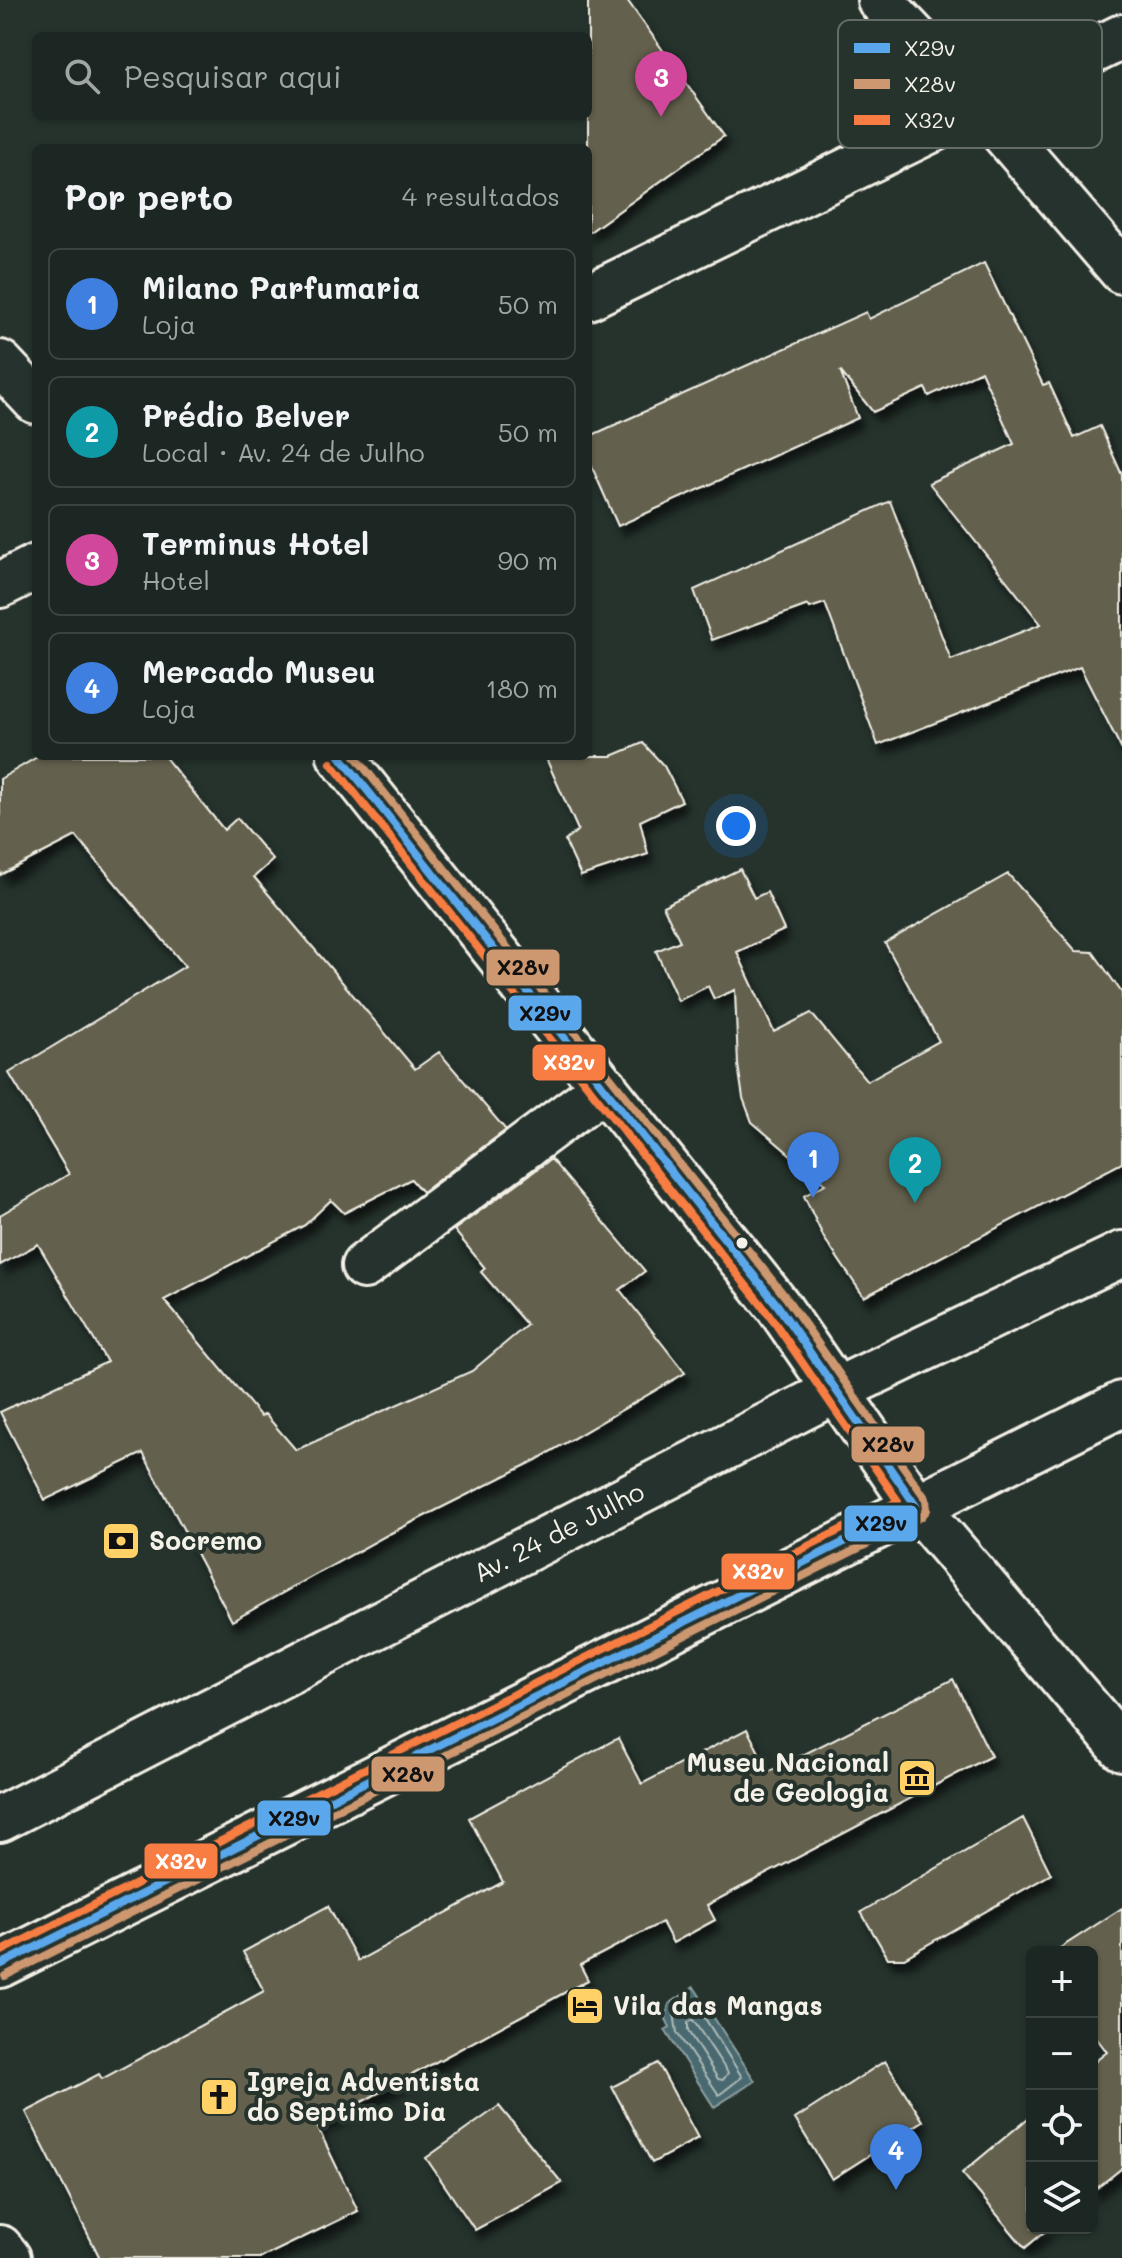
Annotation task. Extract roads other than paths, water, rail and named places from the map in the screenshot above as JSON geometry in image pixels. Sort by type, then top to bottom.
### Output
[{"type":"main road","points":[[880,0],[899,20]]},
{"type":"main road","points":[[1102,47],[1122,37]]},
{"type":"main road","points":[[592,295],[896,148]]},
{"type":"main road","points":[[1016,148],[1122,271]]},
{"type":"main road","points":[[0,363],[32,397]]},
{"type":"main road","points":[[0,585],[32,569]]},
{"type":"main road","points":[[343,760],[778,1306],[916,1506],[1122,1748]]},
{"type":"main road","points":[[364,1266],[605,1087]]},
{"type":"main road","name":"Av. 24 de Julho","points":[[0,1819],[835,1391],[1122,1254]]},
{"type":"main road","points":[[0,1965],[1122,1404]]},
{"type":"main road","points":[[0,2248],[8,2258]]},
{"type":"water","points":[[694,1987],[755,2081],[714,2107],[665,2030],[670,2027],[666,2019],[669,2004]]},
{"type":"place","name":"Terminus Hotel","points":[[661,117]]},
{"type":"place","name":"Milano Parfumaria","points":[[813,1198]]},
{"type":"place","name":"Prédio Belver","points":[[915,1203]]},
{"type":"place","name":"Socremo","points":[[121,1541]]},
{"type":"place","name":"Museu Nacional de Geologia","points":[[917,1778]]},
{"type":"place","name":"Vila das Mangas","points":[[585,2006]]},
{"type":"place","name":"Igreja Adventista do Septimo Dia","points":[[219,2097]]},
{"type":"place","name":"Mercado Museu","points":[[896,2190]]}]
